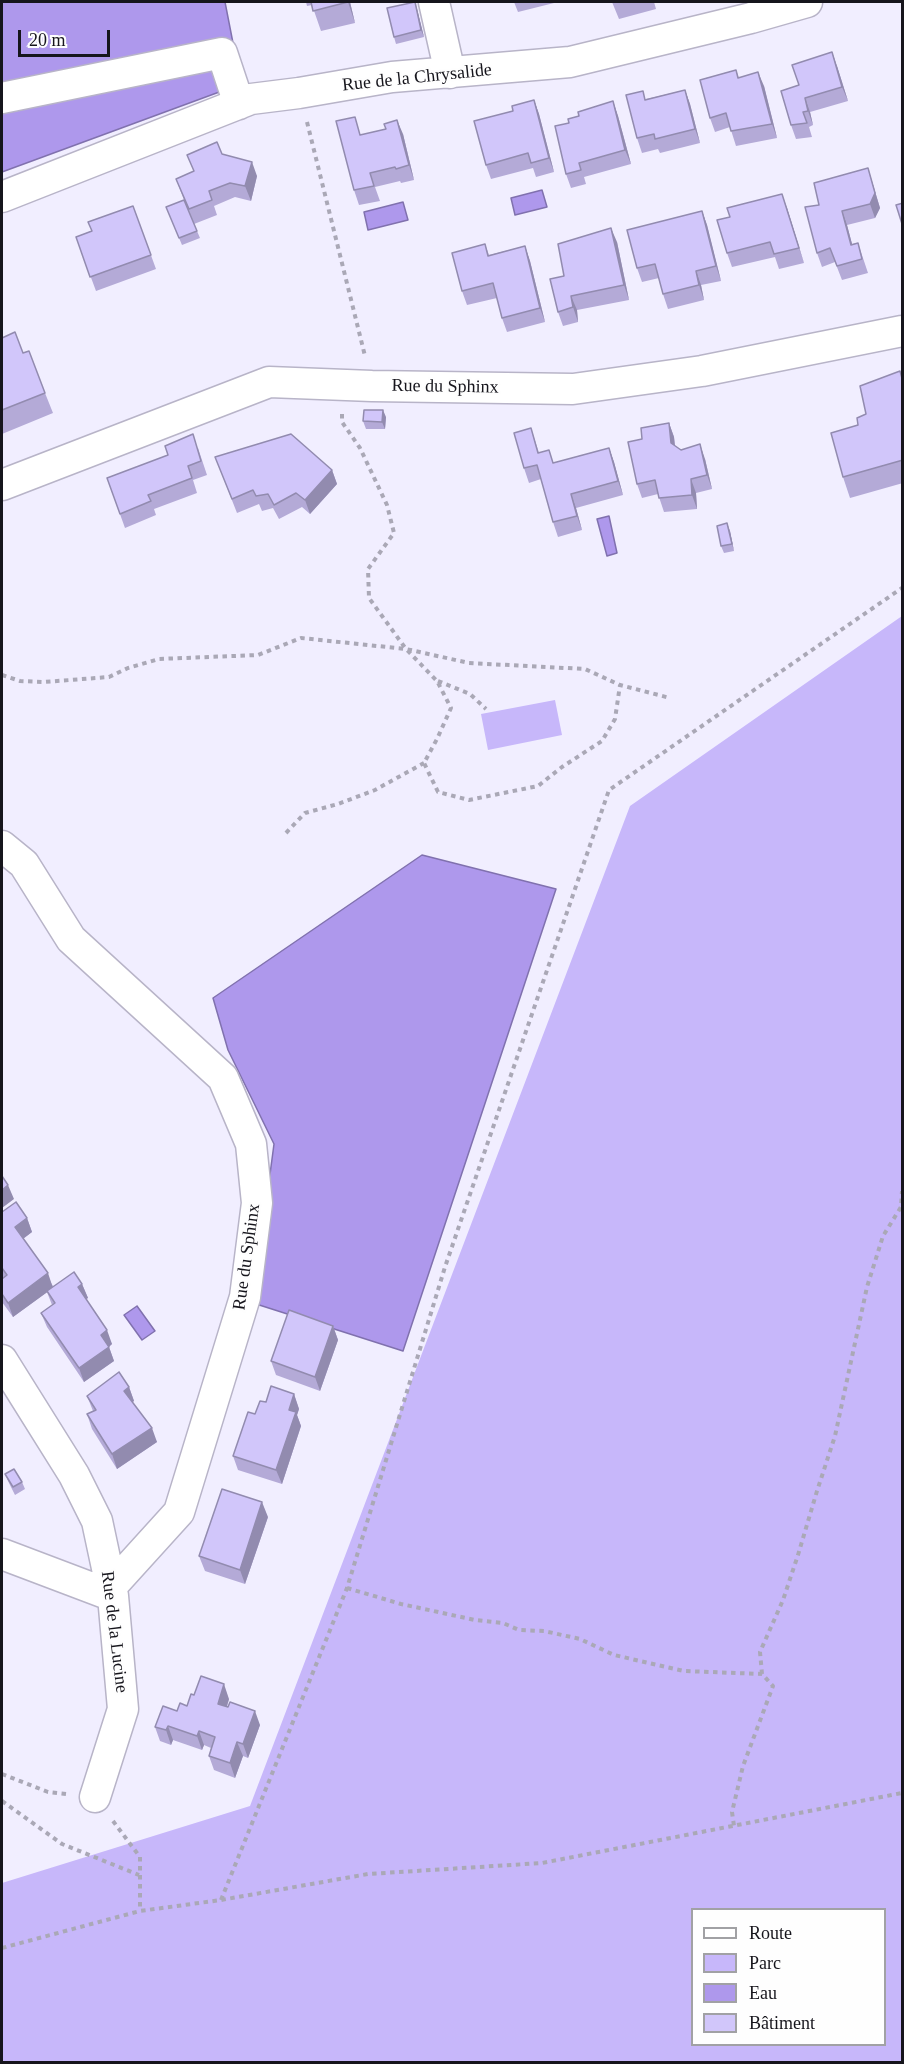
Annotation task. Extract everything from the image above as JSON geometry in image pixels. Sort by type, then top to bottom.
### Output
[{"type":"street","points":[[434,2],[450,73]]},
{"type":"street","name":"Rue de la Chrysalide","points":[[2,197],[251,99],[392,77],[570,62],[748,10],[807,2]]},
{"type":"street","points":[[2,98],[222,53],[239,104]]},
{"type":"street","name":"Rue du Sphinx","points":[[2,485],[269,382],[573,389],[702,371],[903,331]]},
{"type":"street","name":"Rue du Sphinx","points":[[2,846],[24,864],[71,939],[223,1078],[251,1144],[257,1203],[245,1297],[179,1512],[112,1592]]},
{"type":"street","name":"Rue de la Lucine","points":[[2,1360],[74,1475],[97,1521],[112,1592],[123,1709],[95,1797]]},
{"type":"street","points":[[2,1554],[112,1592]]},
{"type":"path","points":[[299,93],[372,386]]},
{"type":"path","points":[[286,833],[305,813],[339,804],[375,790],[424,763],[450,708],[437,681],[406,649],[369,598],[368,569],[394,533],[387,505],[360,448],[342,422]]},
{"type":"path","points":[[221,1900],[347,1588],[445,1267],[609,790],[903,588]]},
{"type":"path","points":[[2,675],[20,681],[36,682],[109,677],[128,668],[159,659],[258,656],[301,638],[406,649],[470,663],[585,669],[620,685],[669,698]]},
{"type":"path","points":[[437,681],[470,694],[486,709]]},
{"type":"path","points":[[424,763],[438,792],[469,800],[538,786],[602,741],[615,719],[620,685]]},
{"type":"path","points":[[734,1826],[732,1812],[743,1767],[773,1686],[762,1674],[760,1652],[783,1600],[798,1556],[835,1436],[867,1287],[883,1236],[901,1207],[903,1191]]},
{"type":"path","points":[[347,1588],[401,1604],[475,1620],[503,1623],[519,1630],[544,1631],[580,1639],[614,1655],[684,1671],[762,1674]]},
{"type":"path","points":[[2,1773],[48,1792],[95,1797],[140,1857],[140,1911]]},
{"type":"path","points":[[2,1948],[140,1911],[221,1900],[368,1874],[542,1863],[903,1793]]},
{"type":"path","points":[[2,1801],[62,1844],[140,1876]]},
{"type":"green space","points":[[902,616],[902,2062],[2,2062],[2,1883],[250,1806],[630,806]]},
{"type":"green space","points":[[555,700],[562,735],[488,750],[481,714]]},
{"type":"water","points":[[2,2],[225,2],[241,84],[2,172]]},
{"type":"water","points":[[542,190],[547,207],[515,215],[511,198]]},
{"type":"water","points":[[403,202],[408,220],[368,230],[364,212]]},
{"type":"water","points":[[609,516],[617,553],[607,556],[597,519]]},
{"type":"water","points":[[422,855],[556,889],[403,1351],[253,1303],[274,1144],[228,1050],[213,998]]},
{"type":"water","points":[[137,1306],[155,1331],[142,1340],[124,1315]]},
{"type":"building","points":[[311,2],[348,2],[313,11]]},
{"type":"building","points":[[415,2],[421,30],[394,37],[387,8]]},
{"type":"building","points":[[832,52],[842,87],[805,98],[808,111],[803,112],[807,123],[791,125],[781,91],[799,85],[792,65]]},
{"type":"building","points":[[736,70],[738,78],[758,72],[772,124],[731,131],[726,113],[710,118],[700,80]]},
{"type":"building","points":[[685,90],[695,129],[655,139],[654,134],[637,138],[626,95],[643,91],[645,100]]},
{"type":"building","points":[[534,100],[549,158],[531,163],[528,153],[486,165],[474,121],[513,111],[512,106]]},
{"type":"building","points":[[613,101],[625,150],[579,163],[581,170],[566,174],[555,126],[569,123],[568,119],[579,116],[578,112]]},
{"type":"building","points":[[355,117],[360,135],[386,129],[384,124],[397,120],[409,165],[370,173],[374,186],[354,190],[336,121]]},
{"type":"building","points":[[217,142],[222,154],[252,162],[245,186],[230,183],[209,191],[212,200],[189,209],[176,179],[194,171],[187,155]]},
{"type":"building","points":[[868,168],[875,193],[870,204],[842,211],[851,245],[858,243],[862,259],[837,266],[830,248],[817,253],[805,207],[819,205],[814,183]]},
{"type":"building","points":[[782,194],[799,248],[774,254],[770,242],[727,253],[717,220],[730,217],[727,208]]},
{"type":"building","points":[[184,200],[197,231],[179,238],[166,207]]},
{"type":"building","points":[[903,203],[903,227],[896,205]]},
{"type":"building","points":[[133,206],[151,255],[90,277],[76,237],[92,231],[88,222]]},
{"type":"building","points":[[702,211],[716,266],[696,271],[699,285],[663,294],[655,264],[637,268],[627,230]]},
{"type":"building","points":[[611,228],[624,285],[571,296],[573,307],[558,312],[550,279],[564,276],[558,244]]},
{"type":"building","points":[[485,244],[488,256],[525,246],[540,308],[502,318],[493,283],[462,291],[452,253]]},
{"type":"building","points":[[15,332],[23,353],[29,351],[45,393],[2,410],[2,338]]},
{"type":"building","points":[[900,371],[903,382],[903,460],[843,477],[831,433],[858,425],[857,418],[866,414],[860,386]]},
{"type":"building","points":[[364,410],[383,410],[382,422],[363,421]]},
{"type":"building","points":[[669,423],[671,443],[681,450],[700,444],[707,475],[691,479],[692,495],[659,498],[655,480],[637,484],[628,442],[642,439],[641,428]]},
{"type":"building","points":[[531,428],[538,453],[549,450],[553,463],[609,448],[618,481],[571,494],[577,516],[553,522],[537,465],[524,468],[514,433]]},
{"type":"building","points":[[193,434],[201,461],[188,466],[192,478],[148,495],[151,501],[120,514],[107,478],[168,455],[165,446]]},
{"type":"building","points":[[291,434],[332,470],[305,500],[296,493],[274,505],[268,494],[256,496],[253,490],[232,499],[215,457]]},
{"type":"building","points":[[727,523],[732,544],[721,546],[717,526]]},
{"type":"building","points":[[2,1176],[8,1185],[2,1190]]},
{"type":"building","points":[[16,1202],[27,1218],[15,1227],[48,1273],[8,1303],[2,1294],[2,1279],[7,1275],[2,1268],[2,1212]]},
{"type":"building","points":[[74,1272],[82,1284],[78,1287],[107,1330],[101,1335],[109,1347],[79,1368],[41,1313],[55,1303],[47,1291]]},
{"type":"building","points":[[289,1310],[333,1326],[315,1377],[271,1361]]},
{"type":"building","points":[[119,1372],[129,1387],[124,1391],[152,1428],[112,1454],[87,1414],[96,1410],[87,1396]]},
{"type":"building","points":[[271,1386],[294,1394],[289,1410],[296,1412],[276,1470],[233,1456],[248,1412],[255,1414],[260,1401],[266,1402]]},
{"type":"building","points":[[14,1469],[22,1482],[13,1487],[5,1474]]},
{"type":"building","points":[[222,1489],[262,1502],[240,1570],[199,1556]]},
{"type":"building","points":[[201,1676],[224,1684],[218,1704],[228,1707],[230,1702],[255,1711],[243,1744],[237,1742],[230,1763],[209,1756],[215,1737],[199,1731],[197,1736],[168,1726],[166,1730],[155,1727],[163,1706],[177,1711],[180,1703],[187,1706]]}]
